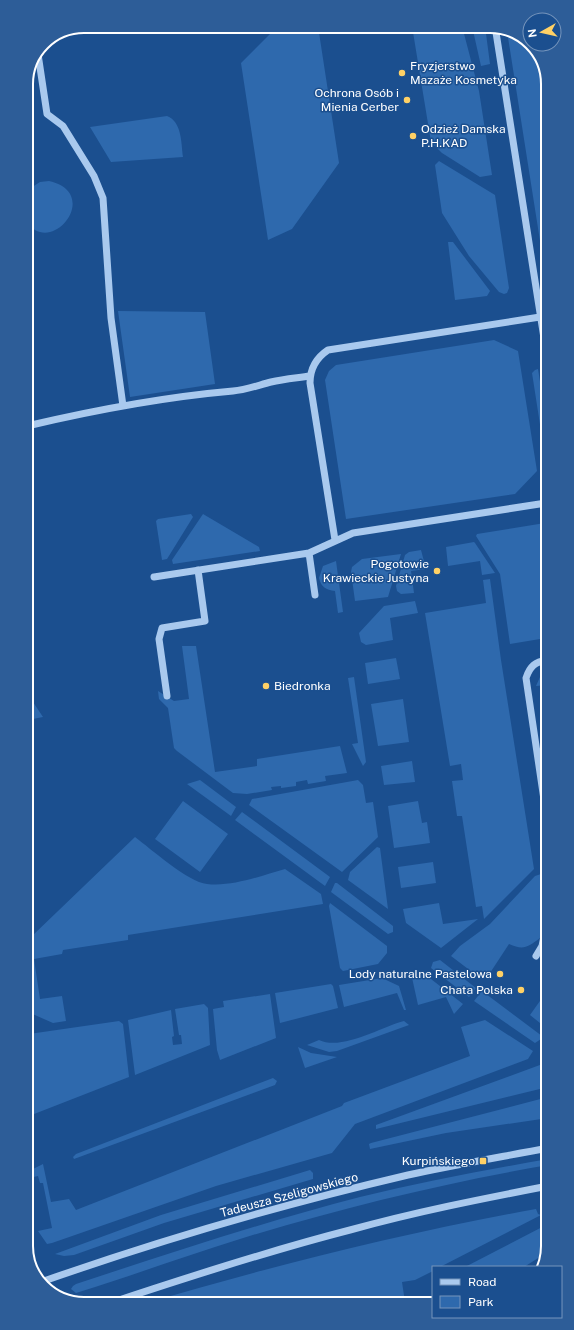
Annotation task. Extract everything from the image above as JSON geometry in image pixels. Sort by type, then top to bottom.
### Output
[{"type":"street","points":[[496,33],[541,323]]},
{"type":"street","points":[[39,61],[48,114],[63,126],[94,176],[103,198],[111,318],[123,406]]},
{"type":"street","points":[[335,540],[310,383],[310,376],[315,362],[328,350],[540,317]]},
{"type":"street","points":[[33,424],[64,416],[123,406],[233,391],[263,385],[270,382],[310,376]]},
{"type":"street","points":[[154,577],[309,553],[353,533],[541,504]]},
{"type":"street","points":[[309,553],[315,595]]},
{"type":"street","points":[[167,696],[159,639],[162,628],[205,621],[198,570]]},
{"type":"street","points":[[541,662],[533,664],[529,669],[526,678],[541,779]]},
{"type":"street","points":[[536,956],[541,948]]},
{"type":"street","name":"Tadeusza Szeligowskiego","points":[[46,1280],[236,1220],[312,1198],[409,1175],[541,1149]]},
{"type":"street","points":[[128,1297],[211,1270],[324,1237],[456,1204],[541,1187]]},
{"type":"street","points":[[521,1191],[541,1191]]},
{"type":"green space","points":[[271,33],[319,33],[339,163],[292,229],[268,240],[241,63]]},
{"type":"green space","points":[[413,33],[464,33],[479,91],[492,175],[480,177],[442,153],[431,142]]},
{"type":"green space","points":[[474,33],[486,33],[490,64],[481,66]]},
{"type":"green space","points":[[508,36],[522,44],[522,52],[531,53],[538,67],[541,77],[541,247]]},
{"type":"green space","points":[[167,116],[176,123],[180,133],[183,157],[111,162],[90,127]]},
{"type":"green space","points":[[439,161],[495,195],[509,288],[507,293],[504,294],[499,292],[469,256],[442,213],[435,165]]},
{"type":"green space","points":[[49,181],[65,188],[72,198],[72,209],[67,220],[59,228],[48,232],[36,231],[33,228],[33,186],[40,182]]},
{"type":"green space","points":[[448,242],[453,242],[490,291],[487,296],[455,300]]},
{"type":"green space","points":[[118,311],[205,312],[215,384],[130,397]]},
{"type":"green space","points":[[494,340],[518,351],[537,471],[515,494],[346,519],[325,380],[329,371],[336,365]]},
{"type":"green space","points":[[538,369],[541,388],[541,431],[532,373]]},
{"type":"green space","points":[[191,514],[193,517],[167,559],[162,560],[156,521],[158,519]]},
{"type":"green space","points":[[203,514],[259,547],[260,551],[173,564],[172,560]]},
{"type":"green space","points":[[541,524],[541,639],[510,644],[500,574],[476,536],[477,534]]},
{"type":"green space","points":[[474,542],[495,573],[482,575],[480,561],[448,566],[446,547]]},
{"type":"green space","points":[[421,550],[426,569],[411,571],[414,593],[401,594],[397,591],[396,586],[405,555],[409,552]]},
{"type":"green space","points":[[401,554],[388,597],[355,601],[351,572],[352,567],[362,559]]},
{"type":"green space","points":[[336,561],[343,612],[338,613],[335,591],[324,588],[319,578],[323,566]]},
{"type":"green space","points":[[490,579],[501,660],[534,869],[484,919],[482,906],[476,907],[462,816],[457,816],[452,781],[463,780],[461,764],[450,766],[425,613],[486,603],[483,580]]},
{"type":"green space","points":[[415,601],[418,613],[390,618],[393,640],[366,645],[361,642],[359,633],[384,606]]},
{"type":"green space","points":[[182,646],[196,646],[215,772],[257,766],[257,759],[340,746],[347,773],[325,776],[326,781],[308,784],[307,780],[296,782],[296,786],[281,788],[281,786],[271,787],[272,790],[247,794],[233,793],[177,751],[174,748],[168,708],[159,699],[158,691],[174,701],[189,699]]},
{"type":"green space","points":[[396,658],[400,679],[368,684],[365,663]]},
{"type":"green space","points":[[541,676],[541,686],[536,686]]},
{"type":"green space","points":[[354,677],[366,762],[363,766],[352,744],[358,743],[348,678]]},
{"type":"green space","points":[[403,699],[409,742],[378,746],[371,704]]},
{"type":"green space","points":[[33,702],[43,717],[33,719]]},
{"type":"green space","points":[[412,761],[415,782],[384,785],[381,766]]},
{"type":"green space","points":[[200,780],[236,807],[231,816],[187,784]]},
{"type":"green space","points":[[358,780],[363,785],[366,803],[373,802],[378,837],[342,872],[249,805],[252,799]]},
{"type":"green space","points":[[183,801],[228,834],[200,872],[155,839]]},
{"type":"green space","points":[[418,801],[422,823],[427,822],[430,843],[394,848],[388,806]]},
{"type":"green space","points":[[242,812],[330,877],[325,886],[235,820]]},
{"type":"green space","points":[[135,837],[160,857],[190,878],[199,882],[217,885],[226,884],[285,869],[321,894],[323,904],[128,935],[128,940],[63,950],[62,954],[34,959],[40,999],[62,996],[66,1021],[53,1023],[33,1014],[33,935]]},
{"type":"green space","points":[[377,847],[380,848],[388,909],[348,880],[350,872]]},
{"type":"green space","points":[[433,862],[436,883],[401,888],[398,867]]},
{"type":"green space","points":[[541,874],[540,938],[525,947],[518,947],[509,944],[488,976],[483,973],[480,978],[451,956],[460,946],[490,924],[535,876]]},
{"type":"green space","points":[[335,883],[393,926],[393,932],[388,934],[331,892]]},
{"type":"green space","points":[[330,903],[387,946],[387,953],[378,964],[343,971],[340,968],[329,906]]},
{"type":"green space","points":[[439,903],[443,924],[478,919],[441,948],[406,923],[403,909]]},
{"type":"green space","points":[[440,960],[476,988],[469,997],[431,968],[433,962]]},
{"type":"green space","points":[[422,972],[463,1004],[454,1014],[446,997],[418,1005],[411,973]]},
{"type":"green space","points":[[382,978],[399,986],[406,1010],[404,1010],[397,993],[344,1007],[339,985]]},
{"type":"green space","points":[[331,984],[333,986],[338,1008],[280,1023],[275,993]]},
{"type":"green space","points":[[482,991],[541,1035],[541,1039],[535,1043],[474,1001]]},
{"type":"green space","points":[[270,994],[276,1038],[220,1060],[217,1050],[213,1009],[224,1007],[223,1001]]},
{"type":"green space","points":[[541,999],[541,1024],[530,1015]]},
{"type":"green space","points":[[204,1004],[208,1008],[210,1045],[135,1075],[128,1020],[171,1010],[174,1036],[172,1037],[173,1045],[182,1044],[175,1009]]},
{"type":"green space","points":[[485,1020],[533,1051],[528,1059],[355,1124],[332,1153],[216,1186],[52,1243],[47,1244],[38,1231],[52,1228],[43,1183],[40,1183],[38,1176],[33,1177],[33,1169],[43,1164],[51,1202],[69,1199],[76,1210],[342,1106],[344,1103],[470,1056],[461,1027]]},
{"type":"green space","points":[[119,1021],[123,1024],[129,1077],[33,1114],[33,1033]]},
{"type":"green space","points":[[404,1021],[409,1025],[337,1051],[329,1052],[307,1045],[319,1040],[328,1043],[339,1043],[362,1037]]},
{"type":"green space","points":[[298,1047],[311,1053],[337,1057],[305,1068]]},
{"type":"green space","points":[[541,1065],[541,1089],[376,1129],[376,1125]]},
{"type":"green space","points":[[273,1078],[277,1081],[275,1085],[74,1159],[73,1157],[76,1154]]},
{"type":"green space","points":[[541,1099],[541,1119],[446,1133],[370,1149],[369,1144]]},
{"type":"green space","points":[[541,1160],[541,1166],[392,1197],[240,1239],[76,1293],[71,1289],[76,1284],[253,1227],[360,1197],[477,1172]]},
{"type":"green space","points":[[310,1170],[313,1173],[313,1179],[164,1223],[74,1255],[64,1256],[55,1254],[161,1215]]},
{"type":"green space","points":[[536,1209],[538,1214],[541,1215],[442,1266],[432,1266],[432,1272],[415,1280],[402,1282],[404,1297],[168,1297],[340,1251],[487,1218]]},
{"type":"green space","points":[[541,1228],[540,1257],[526,1266],[467,1266]]},
{"type":"place","name":"Fryzjerstwo Mazaże Kosmetyka","points":[[402,73]]},
{"type":"place","name":"Ochrona Osób i Mienia Cerber","points":[[407,100]]},
{"type":"place","name":"Odzież Damska P.H.KAD","points":[[413,136]]},
{"type":"place","name":"Pogotowie Krawieckie Justyna","points":[[437,571]]},
{"type":"place","name":"Biedronka","points":[[266,686]]},
{"type":"place","name":"Lody naturalne Pastelowa","points":[[500,974]]},
{"type":"place","name":"Chata Polska","points":[[521,990]]},
{"type":"place","name":"Kurpińskiego","points":[[483,1161]]}]
